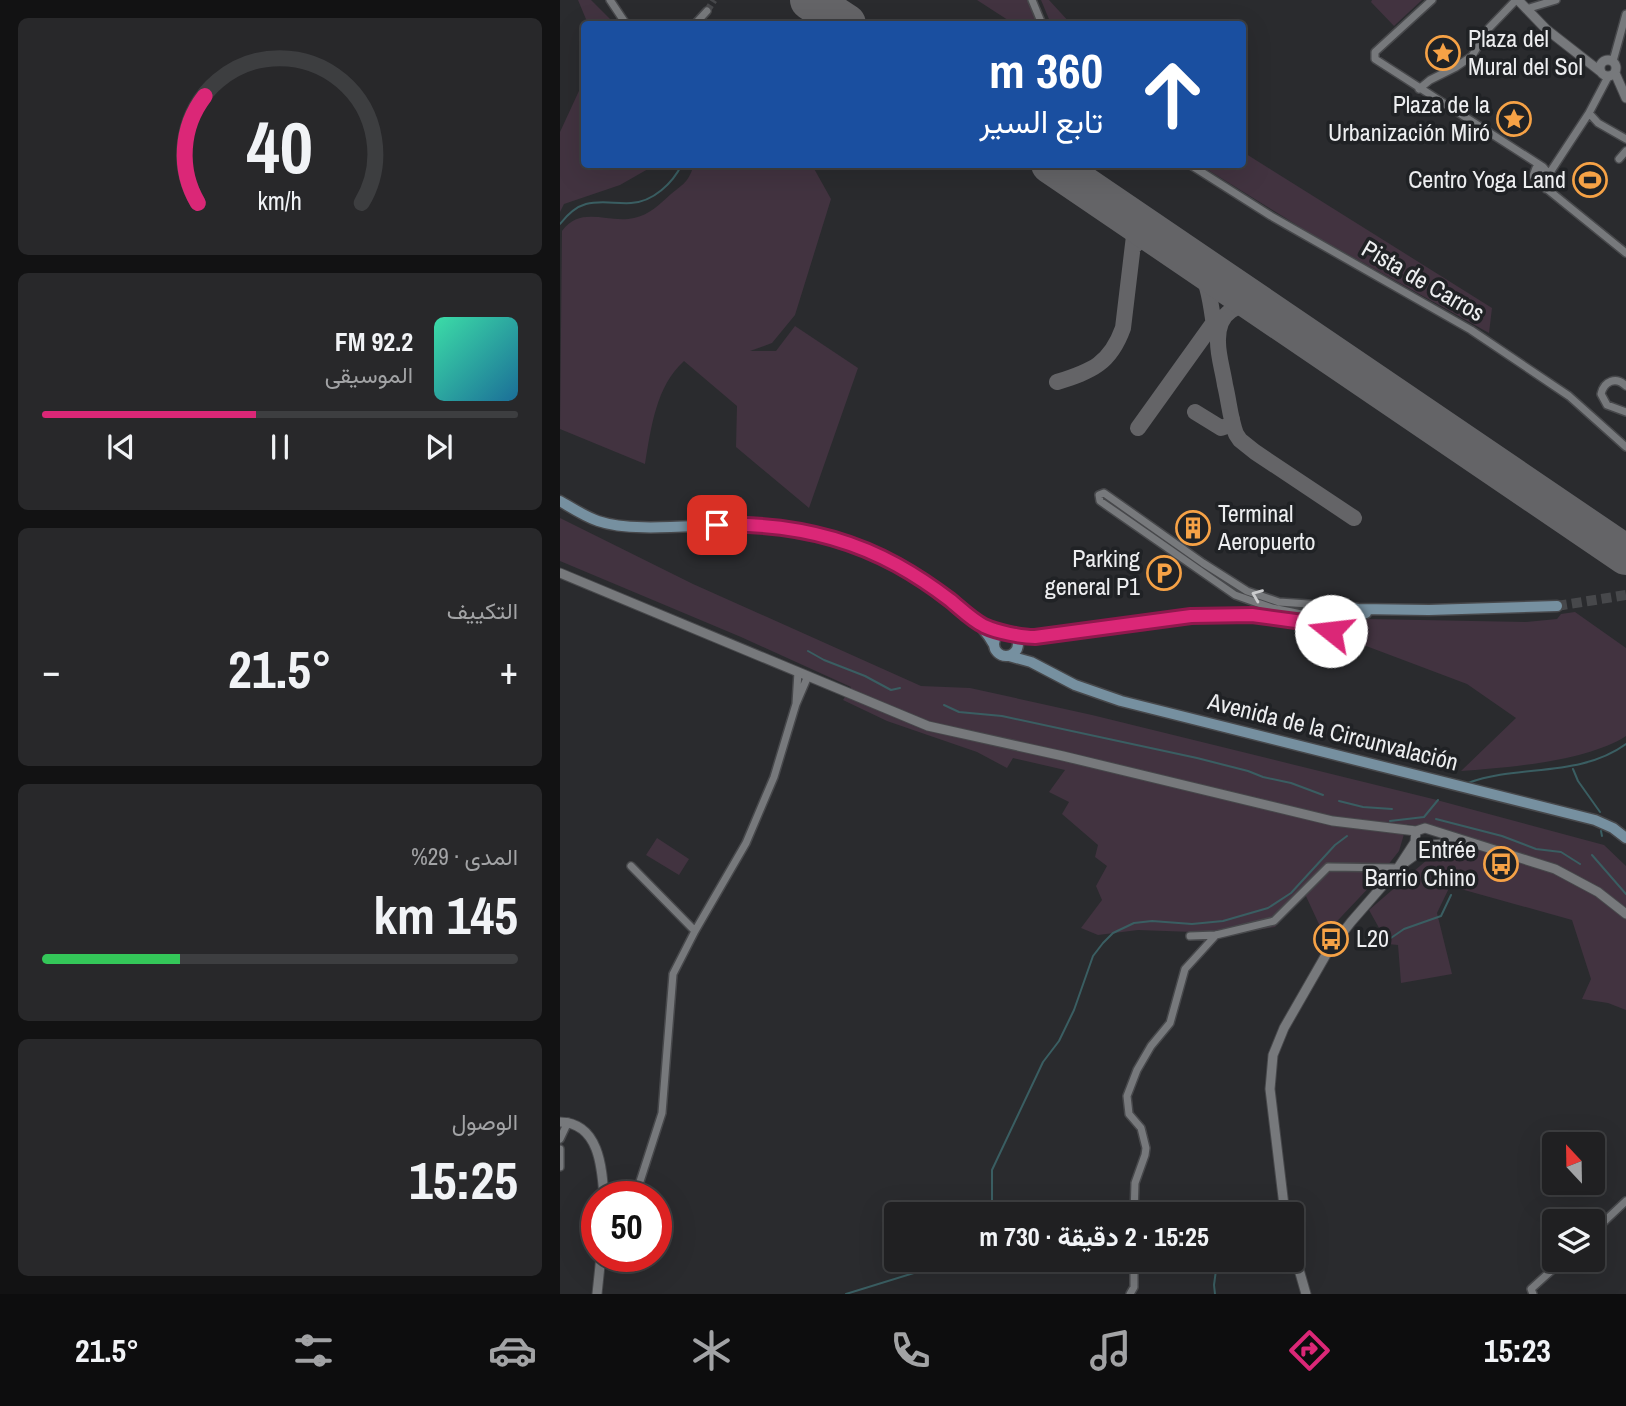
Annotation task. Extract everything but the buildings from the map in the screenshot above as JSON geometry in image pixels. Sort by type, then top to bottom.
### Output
[{"type":"main road","points":[[560,500],[585,516],[614,525],[760,525],[833,538],[898,566],[940,592],[982,625],[1004,632],[1016,646]]},
{"type":"main road","points":[[1329,605],[1342,613],[1342,621]]},
{"type":"main road","points":[[1318,622],[1318,610],[1329,605],[1386,610],[1557,606]]},
{"type":"main road","points":[[982,625],[999,654],[1035,637],[1191,616],[1252,615],[1298,622],[1318,622],[1334,630],[1342,621],[1359,614],[1386,610]]},
{"type":"main road","points":[[994,645],[998,635],[1004,632]]},
{"type":"main road","name":"Avenida de la Circunvalación","points":[[1016,646],[1031,662],[1075,685],[1121,701],[1595,820],[1613,828],[1626,838]]},
{"type":"street","points":[[610,0],[624,21]]},
{"type":"street","points":[[1032,0],[1041,21]]},
{"type":"street","points":[[1432,0],[1374,55],[1378,62],[1521,155],[1541,175],[1546,190],[1626,253]]},
{"type":"street","points":[[1419,89],[1430,80],[1468,60],[1489,28],[1517,0],[1546,29],[1609,76]]},
{"type":"street","points":[[1526,9],[1556,0]]},
{"type":"street","points":[[698,21],[706,11]]},
{"type":"street","points":[[1626,14],[1616,47],[1608,61],[1600,66],[1626,98]]},
{"type":"street","points":[[1541,175],[1554,167],[1616,67],[1608,61],[1585,59]]},
{"type":"street","points":[[1589,113],[1598,123],[1626,139]]},
{"type":"street","points":[[1619,159],[1626,150]]},
{"type":"street","points":[[1521,155],[1541,175]]},
{"type":"street","name":"Pista de Carros","points":[[1195,168],[1271,216],[1482,337],[1573,399],[1626,447]]},
{"type":"street","points":[[1624,382],[1608,382],[1601,394],[1607,405],[1626,412]]},
{"type":"street","points":[[1616,407],[1626,401]]},
{"type":"street","points":[[1318,622],[1240,598],[1210,579],[1174,548],[1137,516],[1104,493],[1099,495],[1100,501],[1132,523],[1174,548],[1216,571],[1247,591],[1290,604],[1329,605]]},
{"type":"street","points":[[1132,523],[1137,516]]},
{"type":"street","points":[[1210,579],[1216,571]]},
{"type":"street","points":[[560,573],[882,709],[935,728],[1276,808],[1380,828],[1415,838],[1421,846],[1447,842],[1472,845]]},
{"type":"street","points":[[796,704],[798,672]]},
{"type":"street","points":[[640,1181],[662,1113],[673,974],[746,843],[774,777],[796,704],[808,676]]},
{"type":"street","points":[[1398,868],[1422,828],[1536,862],[1571,876],[1598,892],[1626,914]]},
{"type":"street","points":[[1283,1202],[1271,1108],[1270,1071],[1273,1055],[1284,1028],[1327,953],[1350,922],[1398,868],[1427,845],[1433,836],[1430,831]]},
{"type":"street","points":[[631,866],[695,931]]},
{"type":"street","points":[[1190,936],[1216,935],[1274,921],[1328,867],[1398,868]]},
{"type":"street","points":[[1134,1202],[1135,1183],[1146,1148],[1141,1128],[1129,1114],[1127,1096],[1137,1070],[1151,1046],[1170,1023],[1185,969],[1216,935]]},
{"type":"street","points":[[560,1139],[564,1122],[578,1126],[588,1135],[600,1159],[602,1181]]},
{"type":"street","points":[[560,1149],[560,1167]]},
{"type":"street","points":[[1605,1221],[1626,1201]]},
{"type":"street","points":[[597,1294],[599,1272]]},
{"type":"street","points":[[1130,1294],[1134,1272]]},
{"type":"street","points":[[1300,1272],[1306,1294]]},
{"type":"street","points":[[1533,1294],[1531,1289],[1550,1272]]},
{"type":"shaded area","points":[[578,0],[591,0],[612,21],[587,21]]},
{"type":"shaded area","points":[[977,0],[1030,0],[1038,21],[1009,21]]},
{"type":"shaded area","points":[[1041,0],[1049,0],[1068,21],[1050,21]]},
{"type":"shaded area","points":[[1372,0],[1422,0],[1394,26]]},
{"type":"shaded area","points":[[581,86],[581,168],[650,168],[620,185],[564,204],[560,212],[560,132]]},
{"type":"shaded area","points":[[1246,154],[1492,308],[1489,333],[1308,232],[1205,168],[1246,168]]},
{"type":"shaded area","points":[[692,168],[814,168],[831,199],[795,315],[772,343],[750,351],[776,351],[795,326],[858,368],[809,508],[736,447],[737,406],[684,361],[667,383],[656,408],[645,464],[560,429],[562,231],[569,223],[586,217],[624,219],[645,214],[683,184]]},
{"type":"shaded area","points":[[560,518],[693,584],[921,686],[970,688],[1092,715],[1433,799],[1604,845],[1626,866],[1626,1010],[1608,1003],[1582,999],[1591,979],[1572,920],[1450,886],[1437,913],[1452,974],[1401,983],[1398,945],[1388,944],[1369,910],[1435,853],[1443,831],[1407,824],[1399,851],[1376,880],[1324,935],[1305,894],[1275,927],[1226,935],[1210,944],[1193,932],[1138,930],[1098,935],[1081,928],[1102,900],[1096,886],[1107,866],[1095,857],[1098,845],[1062,814],[1069,802],[1049,792],[1065,770],[1013,758],[1007,768],[977,752],[887,721],[843,700],[851,687],[741,637],[560,561]]},
{"type":"shaded area","points":[[1575,612],[1626,648],[1626,736],[1591,752],[1547,762],[1501,768],[1461,771],[1516,718],[1467,684],[1337,635],[1352,622],[1368,619],[1526,622],[1557,619],[1561,614]]},
{"type":"shaded area","points":[[657,838],[689,859],[679,875],[646,855]]},
{"type":"waterway","points":[[560,224],[578,207],[586,204],[631,203],[647,199],[668,184],[679,168]]},
{"type":"waterway","points":[[808,651],[891,690],[900,688]]},
{"type":"waterway","points":[[944,705],[959,712],[1002,716],[1197,758],[1291,783],[1323,795]]},
{"type":"waterway","points":[[1468,783],[1488,777],[1589,762],[1626,744]]},
{"type":"waterway","points":[[1573,769],[1578,781],[1600,812]]},
{"type":"waterway","points":[[1390,821],[1424,817],[1438,800]]},
{"type":"waterway","points":[[1339,801],[1363,807],[1392,809]]},
{"type":"waterway","points":[[1436,819],[1502,836],[1536,849],[1561,852],[1580,864]]},
{"type":"waterway","points":[[1601,831],[1602,836]]},
{"type":"waterway","points":[[992,1202],[992,1170],[1043,1062],[1059,1041],[1074,1010],[1093,956],[1103,943],[1113,933],[1134,923],[1152,921],[1192,924],[1223,921],[1268,908],[1291,893],[1335,845],[1347,836]]},
{"type":"waterway","points":[[1592,855],[1626,894]]},
{"type":"waterway","points":[[1375,949],[1404,929],[1441,916],[1451,895]]},
{"type":"waterway","points":[[846,1294],[917,1272]]},
{"type":"waterway","points":[[1215,1294],[1216,1272]]},
{"type":"taxiway","points":[[1057,382],[1090,370],[1106,358],[1123,328],[1134,236],[1129,220],[1120,211]]},
{"type":"taxiway","points":[[1133,247],[1142,238],[1157,236]]},
{"type":"taxiway","points":[[1194,261],[1207,286],[1215,332]]},
{"type":"taxiway","points":[[1265,310],[1238,307],[1225,316],[1221,323],[1218,342],[1220,358],[1236,434],[1255,452],[1354,518]]},
{"type":"taxiway","points":[[1138,428],[1214,322]]},
{"type":"taxiway","points":[[1195,412],[1221,428],[1230,425],[1232,419]]},
{"type":"taxiway","points":[[1621,552],[1626,555]]},
{"type":"runway","points":[[810,0],[842,21]]},
{"type":"runway","points":[[1057,168],[1626,555]]},
{"type":"tunnel","points":[[707,11],[714,0]]},
{"type":"tunnel","points":[[1557,606],[1626,595]]},
{"type":"place","name":"Plaza del Mural del Sol","points":[[1443,53]]},
{"type":"place","name":"Plaza de la Urbanización Miró","points":[[1514,119]]},
{"type":"place","name":"Centro Yoga Land","points":[[1590,180]]},
{"type":"place","name":"Terminal Aeropuerto","points":[[1193,528]]},
{"type":"place","name":"Parking general P1","points":[[1164,573]]},
{"type":"place","name":"Entrée Barrio Chino","points":[[1501,864]]},
{"type":"place","name":"L20","points":[[1331,939]]},
{"type":"route","points":[[717,525],[785,528],[813,532],[851,544],[912,574],[982,625],[1016,635],[1035,637],[1191,616],[1232,615],[1303,622],[1316,620],[1319,627],[1331,631]]}]
